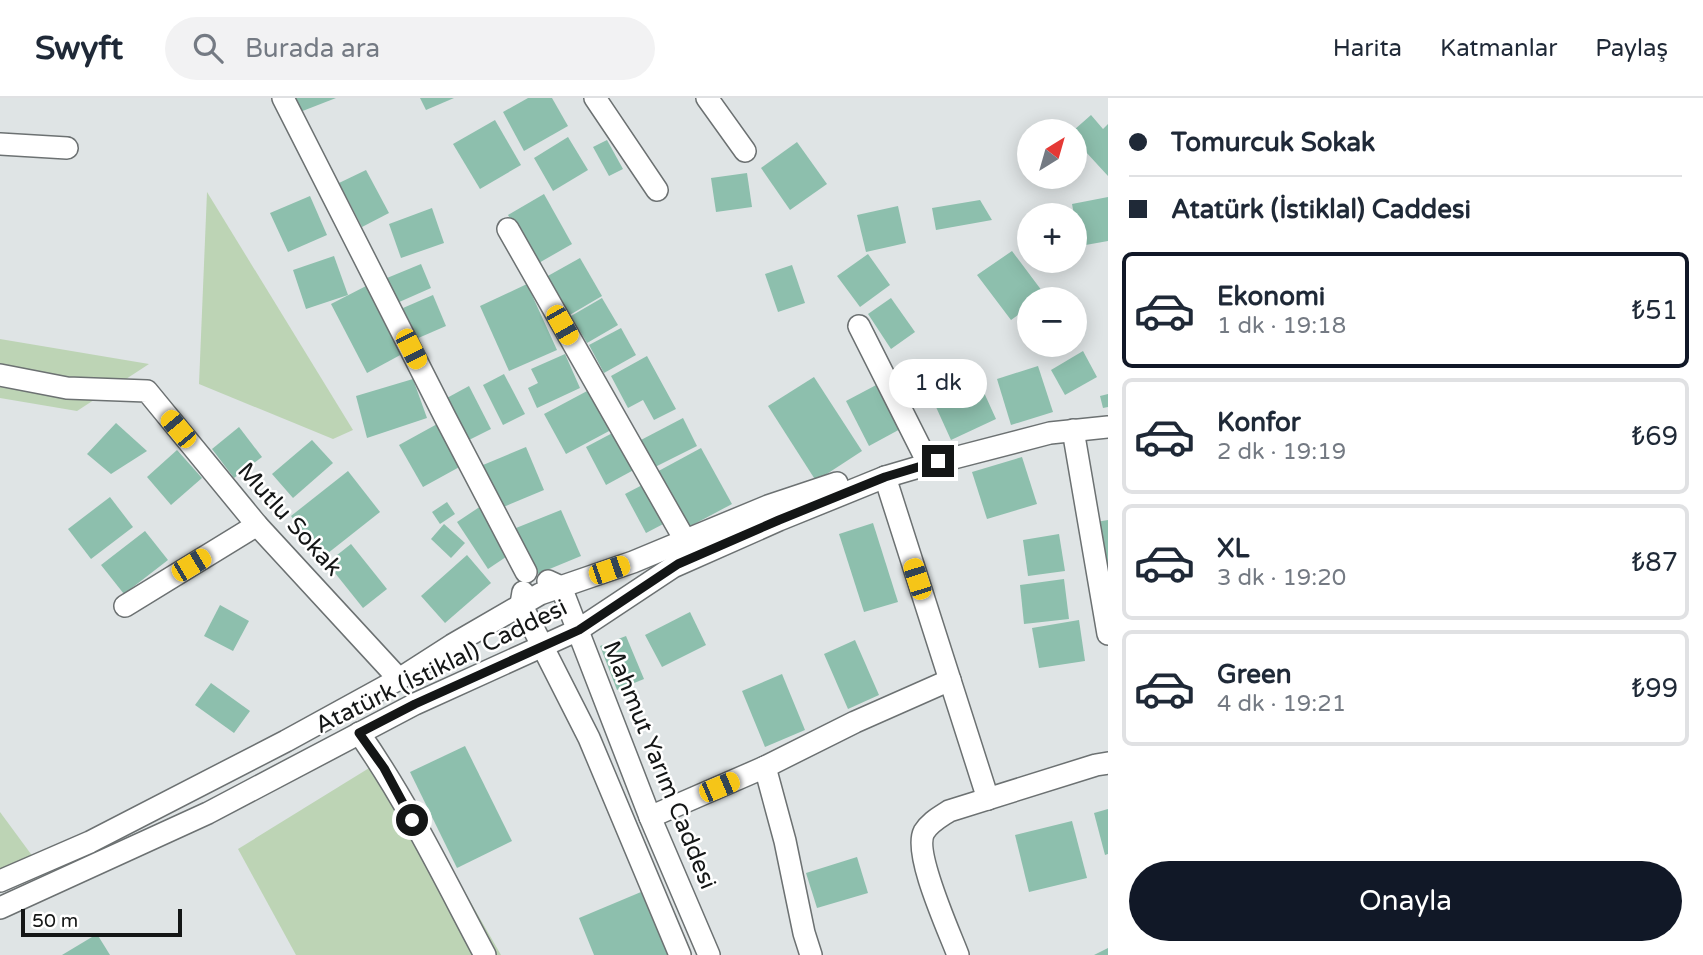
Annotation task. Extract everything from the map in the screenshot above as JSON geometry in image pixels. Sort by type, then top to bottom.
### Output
[{"type":"street","points":[[283,98],[526,572],[522,604],[589,738],[680,955]]},
{"type":"street","points":[[595,98],[657,190]]},
{"type":"street","points":[[707,98],[746,151]]},
{"type":"street","points":[[0,144],[67,148]]},
{"type":"street","points":[[508,229],[685,540]]},
{"type":"street","points":[[859,326],[923,453]]},
{"type":"street","name":"Mutlu Sokak","points":[[0,375],[67,388],[147,391],[257,525],[400,679]]},
{"type":"street","name":"Atatürk (İstiklal) Caddesi","points":[[0,881],[90,842],[286,741],[400,679],[540,594],[633,562],[768,506],[923,453],[1108,415]]},
{"type":"street","name":"Atatürk (İstiklal) Caddesi","points":[[0,908],[208,814],[415,704],[579,630],[673,567],[779,520],[885,477],[938,461],[1050,433],[1108,427]]},
{"type":"street","points":[[1073,430],[1108,634]]},
{"type":"street","points":[[885,477],[988,799]]},
{"type":"street","points":[[125,606],[257,525]]},
{"type":"street","points":[[526,572],[561,587]]},
{"type":"street","name":"Mahmut Yarım Caddesi","points":[[561,587],[650,817],[709,955]]},
{"type":"street","points":[[650,817],[765,767],[855,722],[950,680]]},
{"type":"street","points":[[359,733],[395,787],[485,955]]},
{"type":"street","points":[[958,955],[928,875],[922,850],[923,834],[932,821],[949,811],[1108,763]]},
{"type":"street","points":[[765,767],[811,955]]},
{"type":"green space","points":[[207,192],[353,430],[333,439],[199,384]]},
{"type":"green space","points":[[0,339],[149,364],[77,411],[0,398]]},
{"type":"green space","points":[[387,757],[501,955],[296,955],[238,849]]},
{"type":"green space","points":[[0,812],[39,865],[0,881]]},
{"type":"building","points":[[295,98],[336,98],[300,112]]},
{"type":"building","points":[[420,98],[454,98],[426,110]]},
{"type":"building","points":[[528,98],[552,98],[568,126],[524,151],[503,112]]},
{"type":"building","points":[[1091,115],[1103,129],[1108,124],[1108,176],[1087,153],[1086,119]]},
{"type":"building","points":[[495,120],[521,165],[480,189],[453,144]]},
{"type":"building","points":[[568,137],[588,170],[553,191],[534,158]]},
{"type":"building","points":[[607,140],[623,169],[609,176],[593,147]]},
{"type":"building","points":[[797,142],[827,184],[790,210],[761,168]]},
{"type":"building","points":[[366,170],[389,213],[362,227],[339,183]]},
{"type":"building","points":[[747,173],[752,207],[716,212],[711,178]]},
{"type":"building","points":[[544,194],[572,244],[537,264],[508,215]]},
{"type":"building","points":[[310,196],[327,235],[288,252],[270,213]]},
{"type":"building","points":[[1108,197],[1108,241],[1087,245],[1087,203],[1077,203]]},
{"type":"building","points":[[980,200],[992,220],[936,230],[932,208]]},
{"type":"building","points":[[898,206],[906,243],[866,252],[857,215]]},
{"type":"building","points":[[432,208],[444,243],[401,258],[389,224]]},
{"type":"building","points":[[1012,251],[1017,258],[1017,273],[1028,273],[1039,287],[1017,287],[1017,316],[1011,320],[977,275]]},
{"type":"building","points":[[868,254],[890,285],[860,307],[837,276]]},
{"type":"building","points":[[334,256],[348,295],[306,309],[293,270]]},
{"type":"building","points":[[580,258],[602,296],[568,316],[546,277]]},
{"type":"building","points":[[421,264],[431,288],[397,303],[387,278]]},
{"type":"building","points":[[792,265],[805,303],[778,312],[765,274]]},
{"type":"building","points":[[527,284],[557,350],[509,371],[480,306]]},
{"type":"building","points":[[368,285],[404,353],[367,373],[331,304]]},
{"type":"building","points":[[433,295],[446,326],[416,339],[403,308]]},
{"type":"building","points":[[602,298],[618,325],[587,343],[571,316]]},
{"type":"building","points":[[891,298],[915,332],[891,349],[868,314]]},
{"type":"building","points":[[621,328],[636,355],[604,373],[589,345]]},
{"type":"building","points":[[565,354],[580,388],[537,408],[528,388],[538,383],[531,369]]},
{"type":"building","points":[[647,356],[676,409],[654,420],[643,400],[628,408],[611,376]]},
{"type":"building","points":[[1073,357],[1086,357],[1097,377],[1065,395],[1051,370]]},
{"type":"building","points":[[1038,366],[1053,412],[1011,425],[997,379]]},
{"type":"building","points":[[504,374],[525,414],[503,425],[483,385]]},
{"type":"building","points":[[976,375],[996,419],[951,440],[931,396]]},
{"type":"building","points":[[814,377],[862,451],[816,481],[768,406]]},
{"type":"building","points":[[413,379],[427,418],[367,438],[356,396]]},
{"type":"building","points":[[880,383],[904,427],[869,446],[846,401]]},
{"type":"building","points":[[469,386],[491,429],[467,441],[445,399]]},
{"type":"building","points":[[589,390],[611,430],[566,454],[544,414]]},
{"type":"building","points":[[1108,394],[1108,407],[1103,408],[1100,396]]},
{"type":"building","points":[[683,418],[697,446],[653,468],[639,441]]},
{"type":"building","points":[[116,423],[147,451],[111,474],[87,454]]},
{"type":"building","points":[[439,423],[463,465],[423,487],[399,445]]},
{"type":"building","points":[[239,427],[262,457],[234,478],[212,449]]},
{"type":"building","points":[[620,429],[641,466],[606,485],[586,447]]},
{"type":"building","points":[[312,440],[333,463],[293,498],[272,474]]},
{"type":"building","points":[[526,447],[544,490],[501,508],[483,465]]},
{"type":"building","points":[[701,448],[732,504],[683,530],[653,474]]},
{"type":"building","points":[[177,450],[202,478],[171,505],[147,477]]},
{"type":"building","points":[[1022,457],[1037,504],[987,519],[972,472]]},
{"type":"building","points":[[348,471],[380,512],[323,557],[291,516]]},
{"type":"building","points":[[648,482],[669,521],[646,533],[625,494]]},
{"type":"building","points":[[110,497],[133,527],[91,559],[68,529]]},
{"type":"building","points":[[447,502],[455,514],[440,524],[432,512]]},
{"type":"building","points":[[481,506],[512,553],[488,569],[457,522]]},
{"type":"building","points":[[561,510],[581,556],[535,575],[516,528]]},
{"type":"building","points":[[1108,520],[1108,564],[1093,567],[1084,524]]},
{"type":"building","points":[[873,523],[898,602],[864,612],[839,534]]},
{"type":"building","points":[[444,524],[465,543],[451,558],[431,539]]},
{"type":"building","points":[[145,531],[168,560],[124,594],[101,565]]},
{"type":"building","points":[[1059,534],[1065,571],[1028,576],[1023,540]]},
{"type":"building","points":[[351,544],[387,589],[363,608],[327,563]]},
{"type":"building","points":[[467,555],[491,583],[445,623],[421,596]]},
{"type":"building","points":[[1064,579],[1069,619],[1024,624],[1020,585]]},
{"type":"building","points":[[220,605],[249,621],[233,651],[204,636]]},
{"type":"building","points":[[690,612],[706,645],[662,667],[645,635]]},
{"type":"building","points":[[1079,620],[1085,661],[1039,668],[1032,628]]},
{"type":"building","points":[[626,636],[644,679],[617,690],[600,646]]},
{"type":"building","points":[[855,640],[879,695],[848,709],[824,654]]},
{"type":"building","points":[[782,674],[805,730],[765,747],[742,691]]},
{"type":"building","points":[[211,683],[250,711],[234,733],[195,705]]},
{"type":"building","points":[[465,746],[512,841],[457,868],[410,772]]},
{"type":"building","points":[[1108,809],[1108,854],[1105,855],[1094,813]]},
{"type":"building","points":[[1072,821],[1087,878],[1029,892],[1015,835]]},
{"type":"building","points":[[857,857],[868,893],[817,908],[806,873]]},
{"type":"building","points":[[641,892],[668,955],[594,955],[579,918]]},
{"type":"building","points":[[97,934],[110,955],[62,955]]},
{"type":"building","points":[[1108,948],[1108,955],[1094,955]]},
{"type":"route","points":[[412,820],[384,768],[359,733],[415,704],[579,630],[678,564],[885,477],[938,461]]}]
